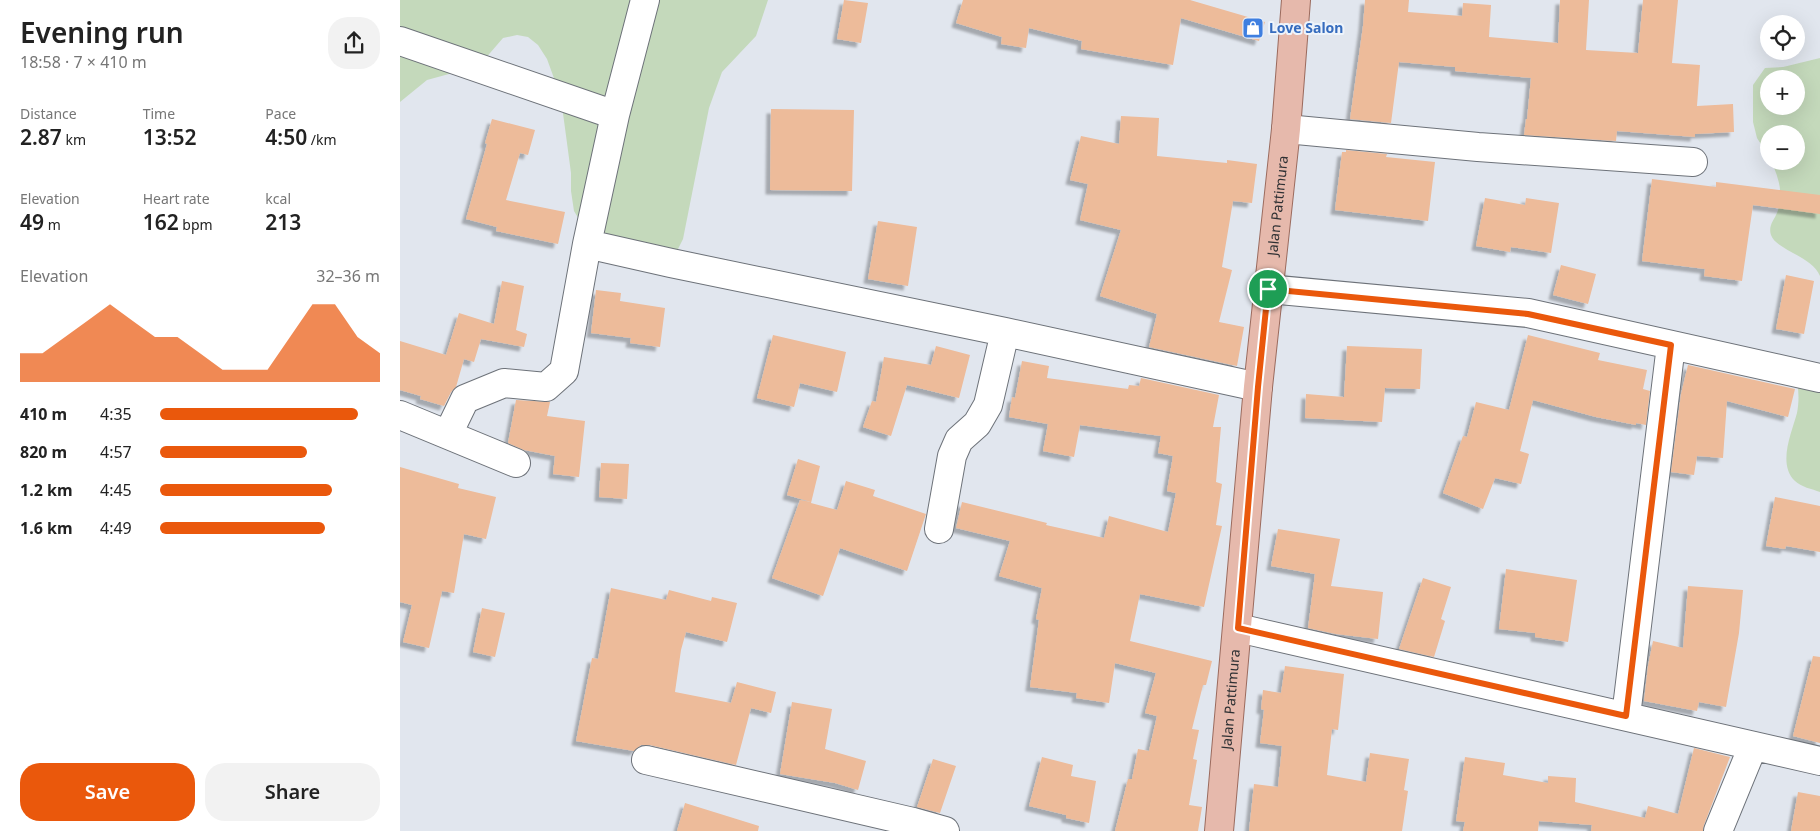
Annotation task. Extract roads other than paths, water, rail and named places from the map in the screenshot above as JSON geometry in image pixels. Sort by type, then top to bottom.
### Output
[{"type":"main road","name":"Jalan Pattimura","points":[[1220,831],[1258,387],[1286,129],[1296,0]]},
{"type":"street","points":[[448,434],[465,399],[504,383],[546,387],[564,371],[587,244],[615,115],[645,0]]},
{"type":"street","points":[[400,41],[615,115]]},
{"type":"street","points":[[1286,129],[1478,147],[1693,162]]},
{"type":"street","points":[[587,244],[1258,387]]},
{"type":"street","points":[[1268,289],[1528,314],[1820,378]]},
{"type":"street","points":[[939,530],[952,456],[959,440],[977,424],[988,405],[1005,332]]},
{"type":"street","points":[[1626,716],[1671,345]]},
{"type":"street","points":[[400,414],[516,463]]},
{"type":"street","points":[[1238,628],[1820,761]]},
{"type":"street","points":[[1718,831],[1753,746]]},
{"type":"street","points":[[646,760],[946,831]]},
{"type":"place","name":"Love Salon","points":[[1253,28]]}]
